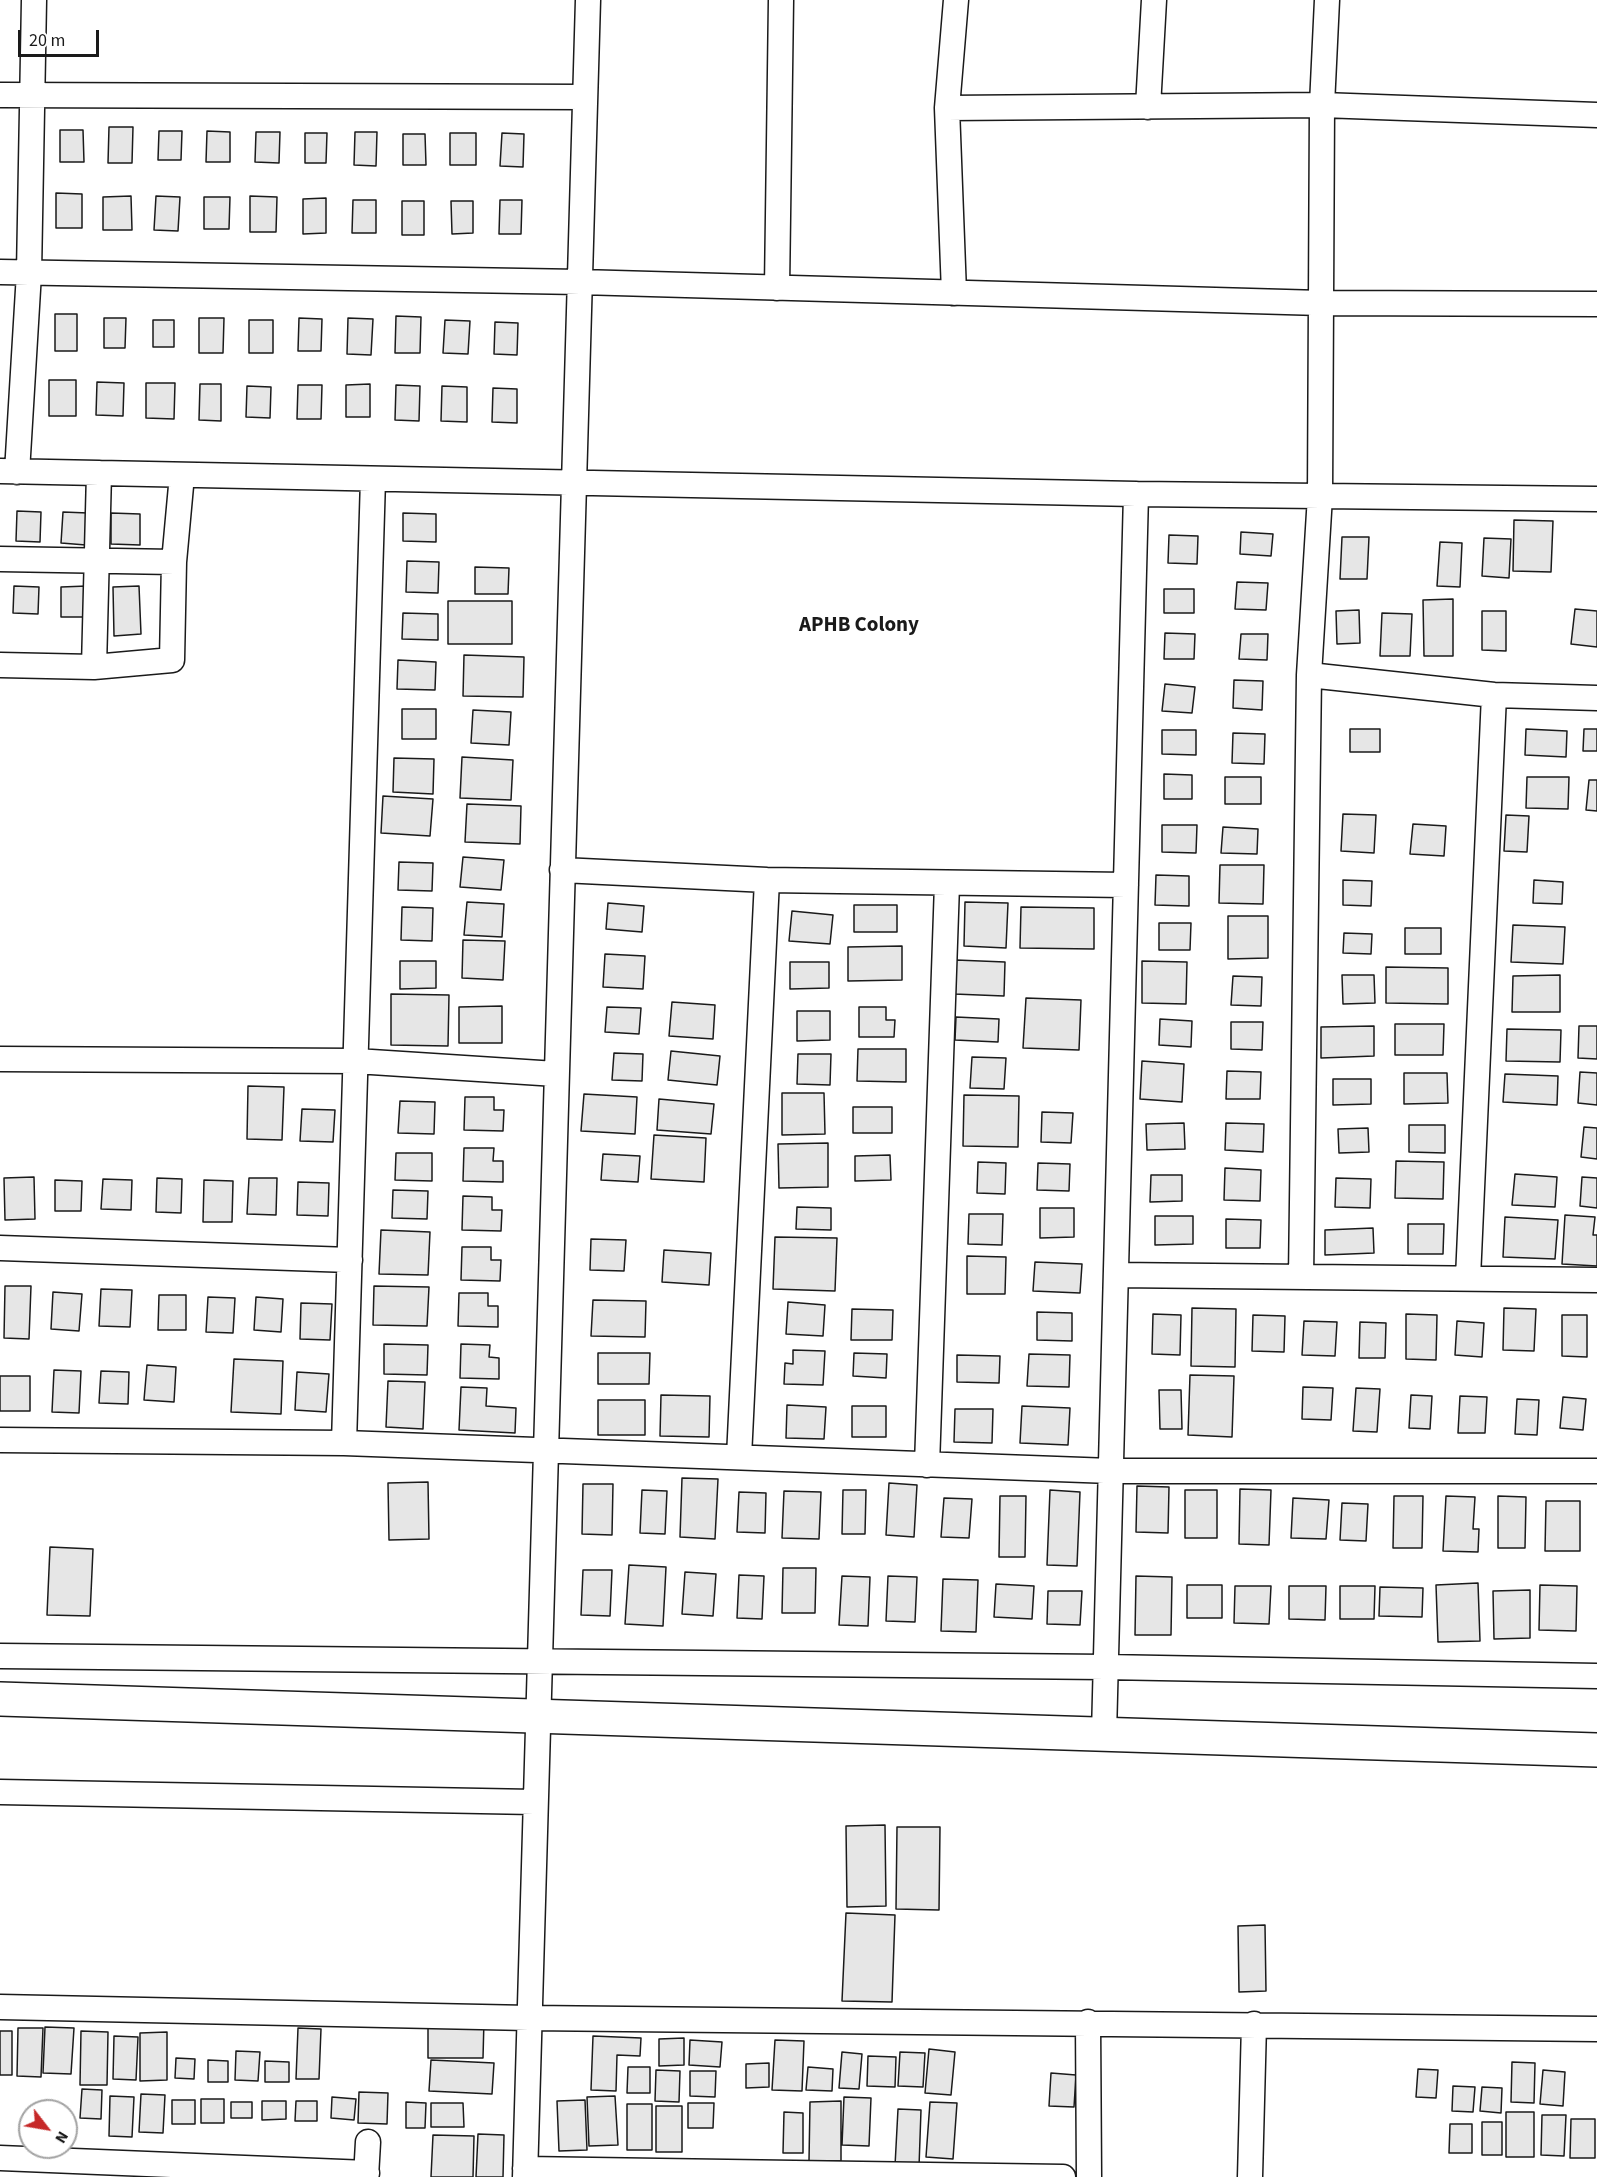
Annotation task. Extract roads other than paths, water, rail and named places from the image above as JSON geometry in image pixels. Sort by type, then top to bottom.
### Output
[{"type":"street","points":[[34,0],[29,273],[8,472],[1136,494],[1597,500]]},
{"type":"street","points":[[588,0],[538,1662],[525,2173],[1063,2177]]},
{"type":"street","points":[[777,288],[781,0]]},
{"type":"street","points":[[954,293],[947,108],[956,0]]},
{"type":"street","points":[[1148,107],[1154,0]]},
{"type":"street","points":[[1300,1277],[1309,675],[1320,496],[1322,105],[1327,0]]},
{"type":"street","points":[[0,95],[585,97]]},
{"type":"street","points":[[947,108],[1322,105],[1597,115]]},
{"type":"street","points":[[0,272],[580,282],[1321,303],[1597,304]]},
{"type":"street","points":[[94,667],[99,473]]},
{"type":"street","points":[[0,665],[94,667],[172,660],[174,562],[182,475]]},
{"type":"street","points":[[344,1443],[373,479]]},
{"type":"street","points":[[1104,1734],[1136,494]]},
{"type":"street","points":[[0,559],[174,562]]},
{"type":"street","points":[[1309,675],[1494,695],[1597,698]]},
{"type":"street","points":[[1468,1278],[1494,695]]},
{"type":"street","points":[[562,870],[767,880],[1126,885]]},
{"type":"street","points":[[739,1457],[767,880]]},
{"type":"street","points":[[927,1465],[947,884]]},
{"type":"street","points":[[0,1059],[356,1061],[556,1074]]},
{"type":"street","points":[[0,1248],[350,1260]]},
{"type":"street","points":[[1116,1275],[1597,1280]]},
{"type":"street","points":[[0,1440],[344,1443],[1111,1472],[1597,1471]]},
{"type":"street","points":[[0,1656],[1105,1666],[1597,1676]]},
{"type":"street","points":[[0,1699],[1597,1750]]},
{"type":"street","points":[[0,1792],[534,1802]]},
{"type":"street","points":[[0,2007],[529,2018],[1597,2029]]},
{"type":"street","points":[[1088,2022],[1089,2177]]},
{"type":"street","points":[[1250,2177],[1254,2024]]},
{"type":"street","points":[[0,2158],[366,2175],[368,2142]]},
{"type":"district","name":"APHB Colony","points":[[859,626]]}]
